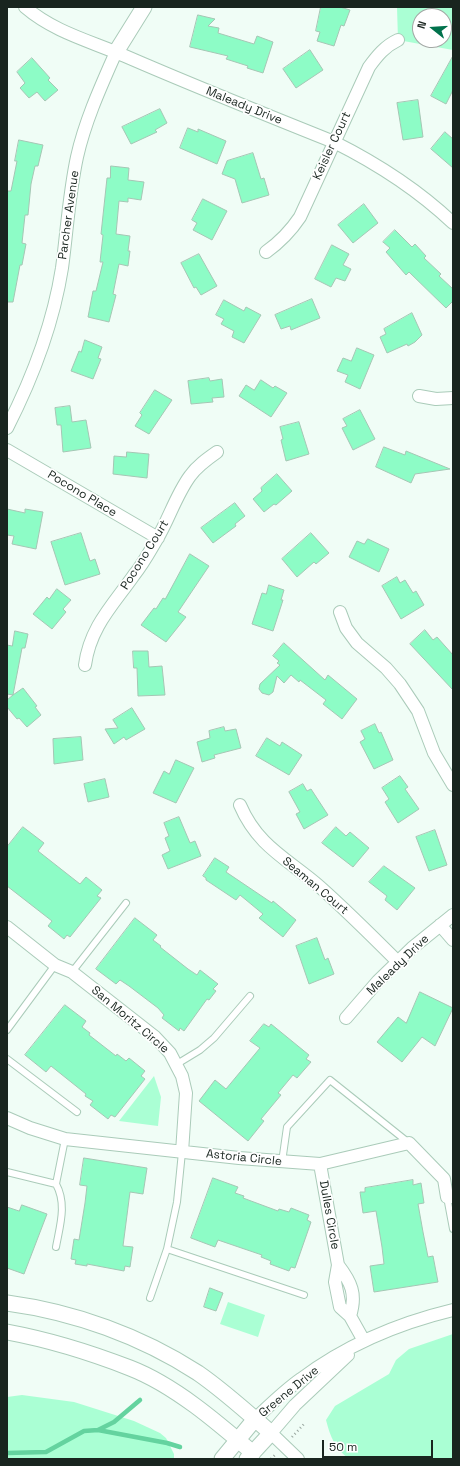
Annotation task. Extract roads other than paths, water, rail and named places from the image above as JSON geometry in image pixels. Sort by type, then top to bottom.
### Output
[{"type":"street","name":"Maleady Drive","points":[[25,7],[54,27],[72,36],[116,52],[334,142],[366,158],[400,179],[429,201],[453,223]]},
{"type":"street","name":"Parcher Avenue","points":[[7,428],[25,393],[47,331],[62,268],[70,191],[77,157],[97,96],[116,52],[144,7]]},
{"type":"street","name":"Keisler Court","points":[[266,252],[280,242],[291,231],[300,217],[369,67],[379,54],[391,43],[398,40]]},
{"type":"street","points":[[419,396],[436,399],[453,398]]},
{"type":"street","name":"Pocono Place","points":[[7,450],[158,538]]},
{"type":"street","name":"Pocono Court","points":[[85,665],[87,652],[93,634],[101,620],[135,574],[158,538],[190,476],[202,463],[217,452]]},
{"type":"street","points":[[340,612],[346,628],[357,643],[400,684],[418,710],[434,753],[453,785]]},
{"type":"street","name":"Seaman Court","points":[[240,805],[247,821],[266,844],[319,886],[398,962]]},
{"type":"street","name":"Maleady Drive","points":[[346,1018],[398,962],[453,915]]},
{"type":"street","points":[[440,925],[453,940]]},
{"type":"street","name":"San Moritz Circle","points":[[7,927],[56,965],[72,972],[154,1037],[170,1053],[182,1076],[186,1093],[182,1152]]},
{"type":"street","name":"Astoria Circle","points":[[7,1118],[30,1128],[65,1139],[282,1162],[320,1164],[409,1143]]},
{"type":"street","points":[[409,1143],[444,1179],[450,1197]]},
{"type":"street","name":"Dulles Circle","points":[[320,1164],[338,1265],[348,1279],[354,1303],[350,1316],[364,1341]]},
{"type":"street","points":[[7,1302],[33,1306],[108,1328],[150,1346],[198,1374],[255,1419],[298,1459]]},
{"type":"street","name":"Greene Drive","points":[[255,1419],[279,1396],[305,1376],[364,1341],[418,1320],[453,1310]]},
{"type":"street","points":[[7,1332],[49,1340],[130,1368],[173,1392],[214,1420],[237,1440],[253,1457],[271,1433]]},
{"type":"street","name":"Greene Drive","points":[[271,1433],[295,1405],[364,1341]]},
{"type":"street","points":[[222,1459],[255,1419]]},
{"type":"lane","points":[[72,972],[126,903]]},
{"type":"lane","points":[[7,1030],[56,965]]},
{"type":"lane","points":[[177,1064],[200,1050],[214,1038],[250,996]]},
{"type":"lane","points":[[7,1059],[77,1112]]},
{"type":"lane","points":[[282,1162],[287,1127],[330,1080],[409,1143]]},
{"type":"lane","points":[[56,1247],[63,1204],[61,1194],[56,1184],[65,1139]]},
{"type":"lane","points":[[150,1298],[167,1249],[177,1202],[182,1152]]},
{"type":"lane","points":[[7,1172],[56,1184]]},
{"type":"lane","points":[[450,1197],[453,1229]]},
{"type":"lane","points":[[167,1249],[304,1295]]},
{"type":"waterway","points":[[98,1430],[114,1422],[140,1400]]},
{"type":"waterway","points":[[7,1453],[46,1452],[84,1431],[98,1430],[167,1443],[180,1447]]}]
